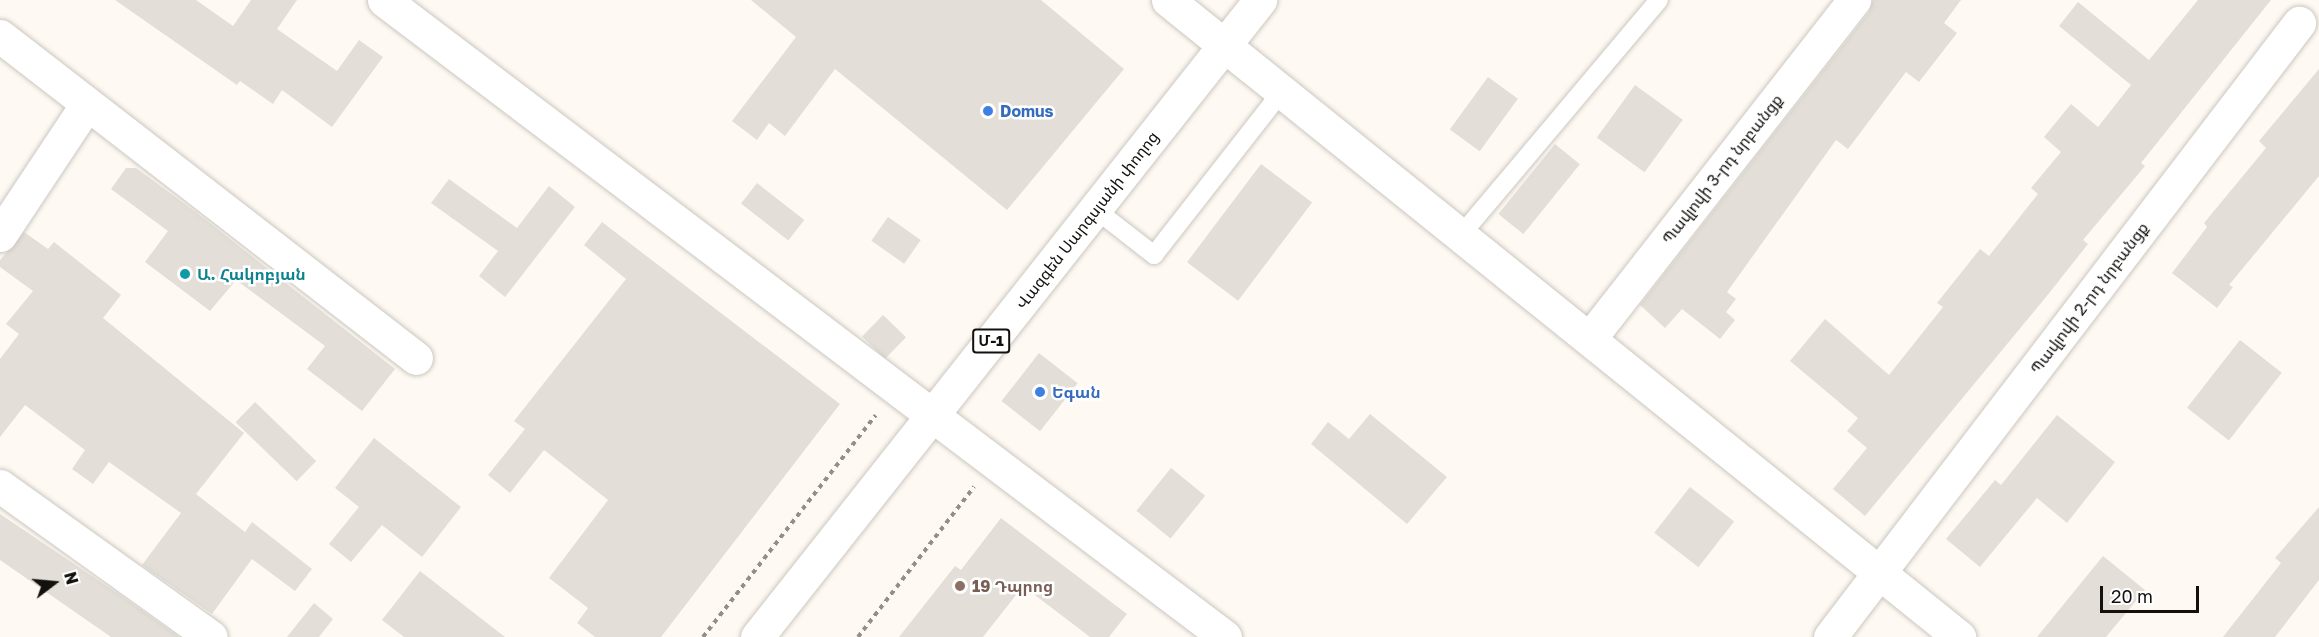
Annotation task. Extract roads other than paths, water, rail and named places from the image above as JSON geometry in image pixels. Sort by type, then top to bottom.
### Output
[{"type":"main road","points":[[384,0],[932,417],[1226,637]]},
{"type":"main road","points":[[1168,0],[1959,637]]},
{"type":"main road","name":"Վազգեն Սարգսյանի փողոց","points":[[757,637],[1260,0]]},
{"type":"main road","name":"Պավլովի 3-րդ նրբանցք","points":[[1590,338],[1852,1]]},
{"type":"main road","name":"Պավլովի 2-րդ նրբանցք","points":[[1830,637],[2299,23]]},
{"type":"main road","points":[[0,36],[416,358]]},
{"type":"main road","points":[[0,235],[87,104]]},
{"type":"main road","points":[[0,486],[211,637]]},
{"type":"lane","points":[[1461,235],[1659,0]]},
{"type":"lane","points":[[1095,209],[1154,255],[1282,91]]},
{"type":"place","name":"Domus","points":[[988,111]]},
{"type":"place","name":"Ա. Հակոբյան","points":[[185,274]]},
{"type":"place","name":"Եգան","points":[[1040,392]]},
{"type":"place","name":"19 Դպրոց","points":[[960,586]]}]
